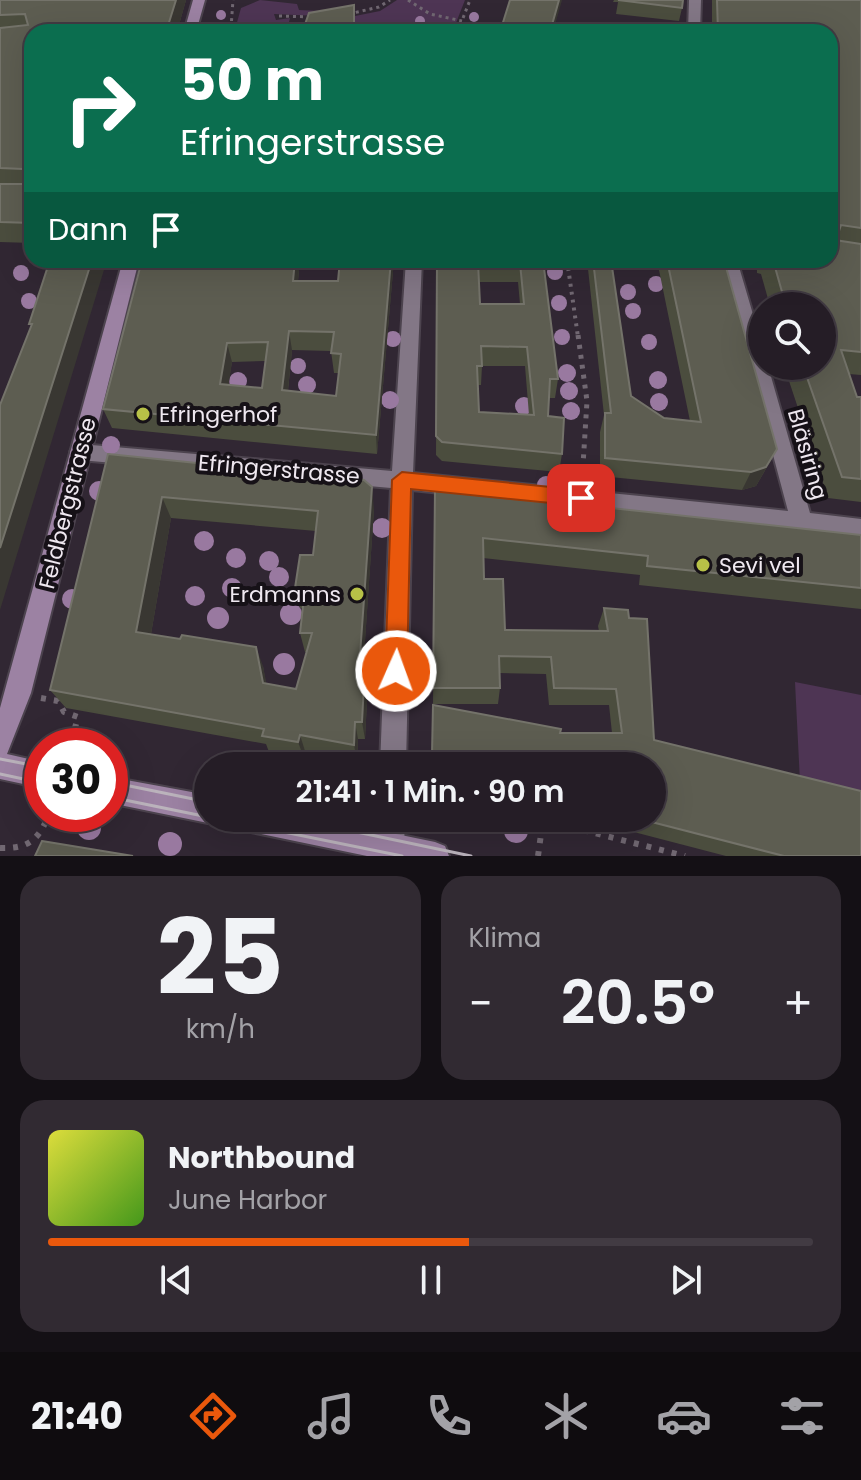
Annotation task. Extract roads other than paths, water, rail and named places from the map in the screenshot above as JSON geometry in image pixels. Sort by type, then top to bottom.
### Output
[{"type":"main road","points":[[192,24],[199,0]]},
{"type":"main road","name":"Feldbergstrasse","points":[[0,744],[18,693],[129,268]]},
{"type":"main road","points":[[0,766],[24,771]]},
{"type":"main road","points":[[128,793],[194,806]]},
{"type":"main road","points":[[391,832],[435,856]]},
{"type":"street","points":[[694,24],[695,0]]},
{"type":"street","points":[[393,752],[402,480],[414,268]]},
{"type":"street","name":"Bläsiring","points":[[731,268],[802,522]]},
{"type":"street","name":"Efringerstrasse","points":[[80,452],[402,480],[861,528]]},
{"type":"tram line","points":[[0,759],[24,764]]},
{"type":"tram line","points":[[0,774],[24,779]]},
{"type":"tram line","points":[[128,786],[194,799]]},
{"type":"tram line","points":[[128,801],[194,814]]},
{"type":"tram line","points":[[284,832],[402,856]]},
{"type":"tram line","points":[[357,832],[471,856]]},
{"type":"place","name":"Efringerhof","points":[[143,414]]},
{"type":"place","name":"Sevi vel","points":[[703,565]]},
{"type":"place","name":"Erdmanns","points":[[357,594]]}]
